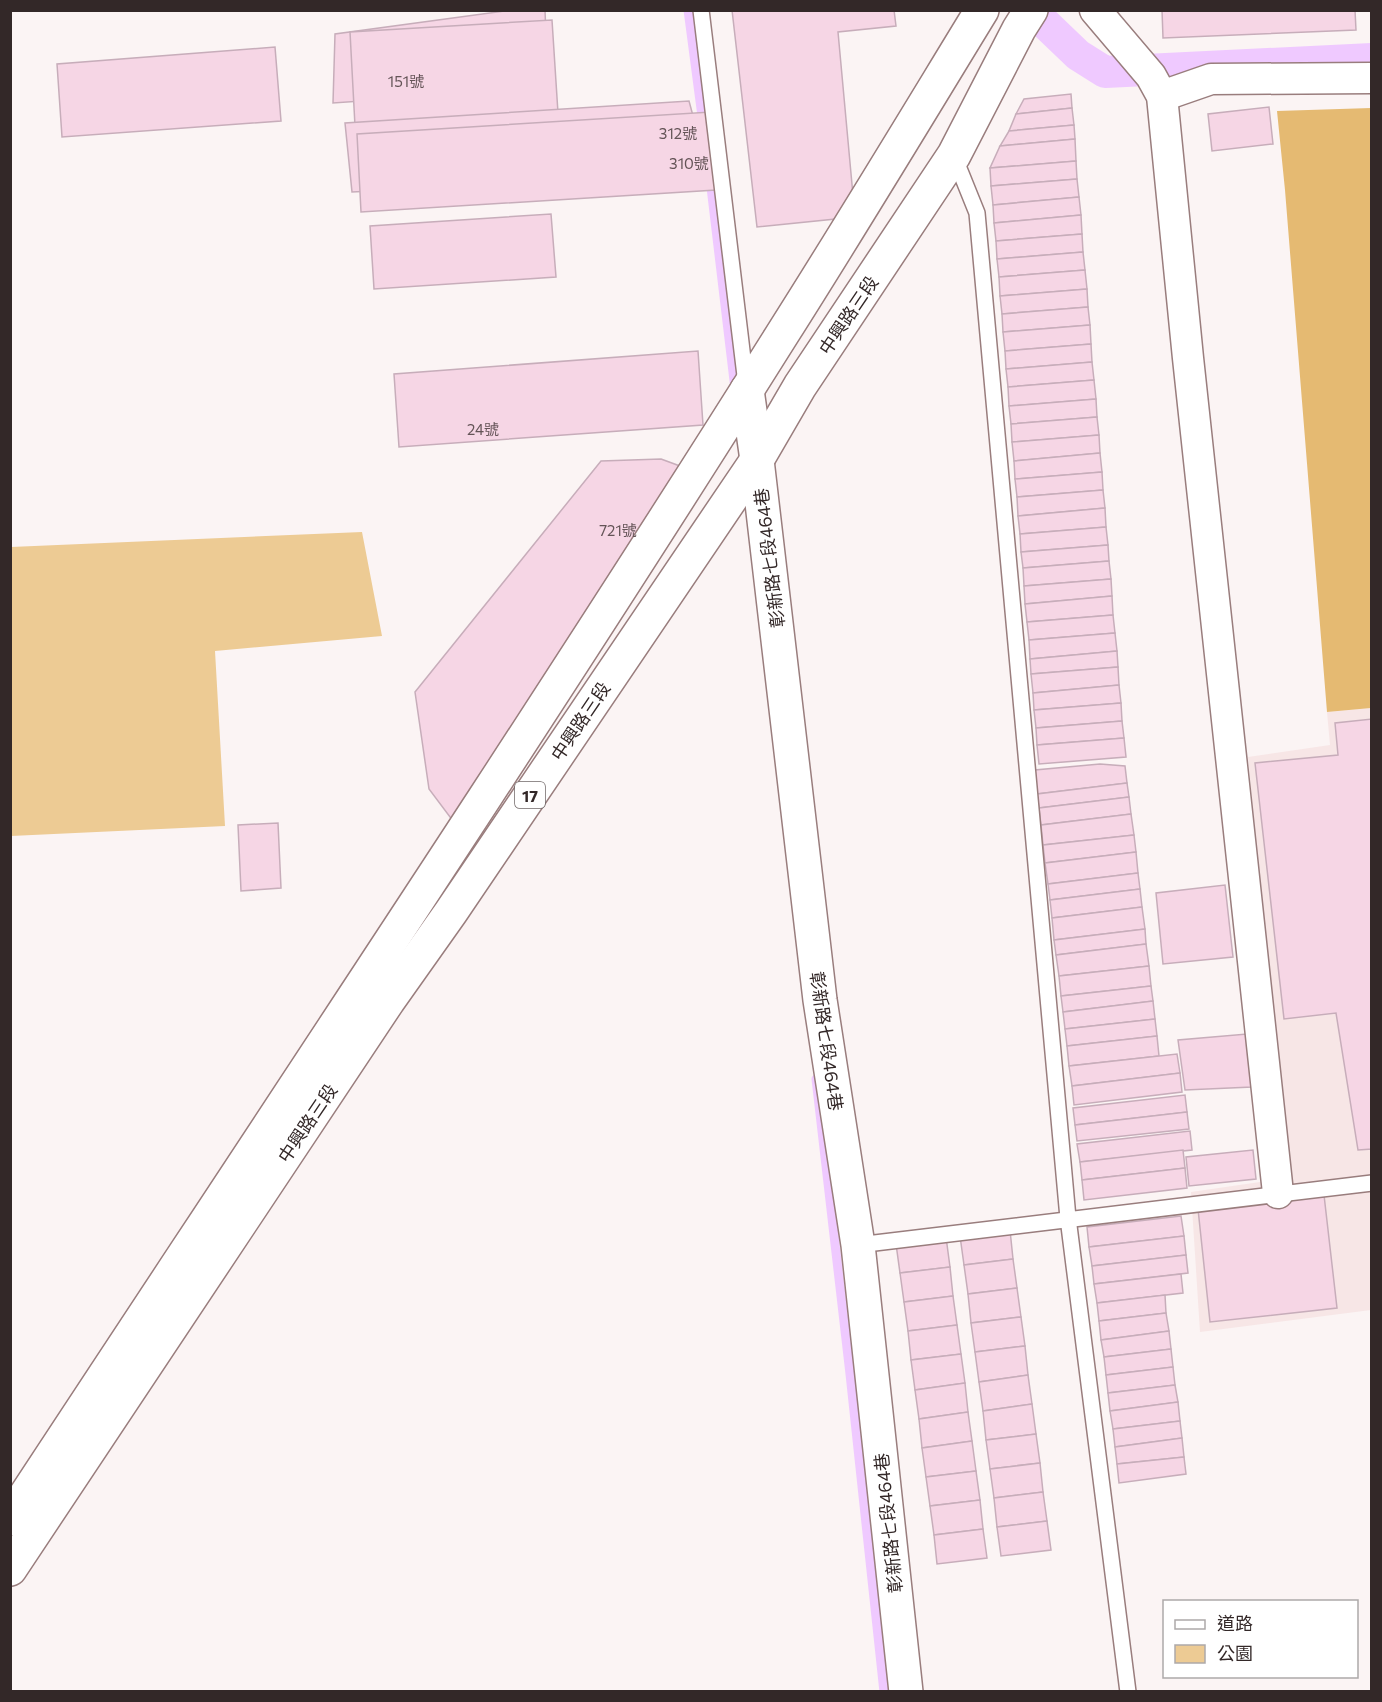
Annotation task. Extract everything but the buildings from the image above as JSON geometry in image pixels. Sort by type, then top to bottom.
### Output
[{"type":"main road","name":"中興路三段","points":[[10,1519],[523,738],[747,390],[982,10]]},
{"type":"main road","name":"中興路三段","points":[[10,1569],[388,1001],[451,912],[757,460],[800,387],[954,155],[1030,10]]},
{"type":"main road","name":"彰新路七段464巷","points":[[747,390],[819,1000],[858,1245],[906,1692]]},
{"type":"street","points":[[1095,10],[1157,86],[1278,1193]]},
{"type":"street","points":[[1157,86],[1211,79],[1371,78]]},
{"type":"lane","points":[[701,10],[747,390]]},
{"type":"lane","points":[[954,155],[977,213],[1068,1218],[1128,1692]]},
{"type":"lane","points":[[858,1245],[1371,1183]]},
{"type":"shaded area","points":[[1371,108],[1371,708],[1327,712],[1277,111]]},
{"type":"shaded area","points":[[1371,708],[1371,1310],[1200,1332],[1191,1192],[1288,1178],[1248,757],[1330,745],[1327,712]]},
{"type":"green space","points":[[362,532],[382,636],[215,651],[225,826],[11,836],[11,547]]},
{"type":"waterway","points":[[688,10],[703,124]]},
{"type":"waterway","points":[[1031,10],[1078,55],[1105,72],[1372,59]]},
{"type":"waterway","points":[[710,179],[735,389]]},
{"type":"waterway","points":[[816,1079],[884,1692]]}]
